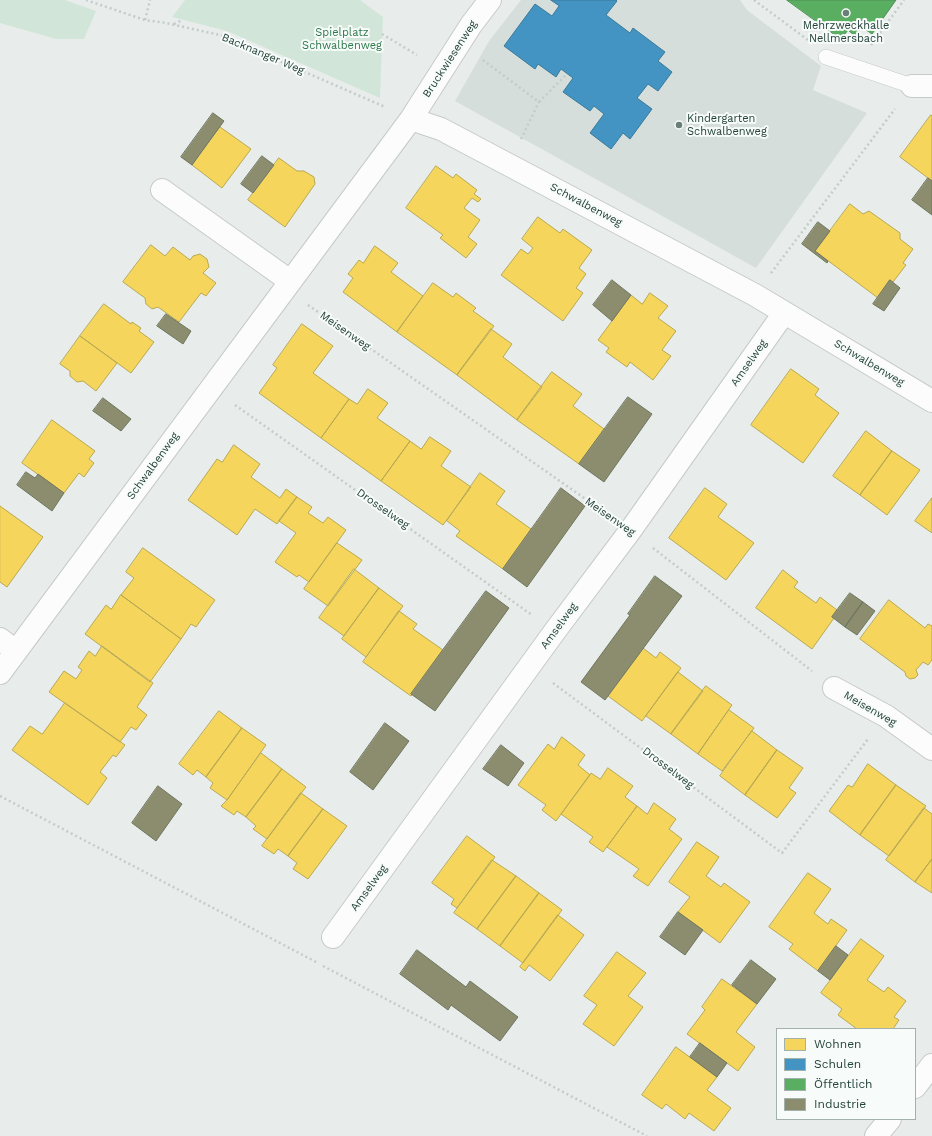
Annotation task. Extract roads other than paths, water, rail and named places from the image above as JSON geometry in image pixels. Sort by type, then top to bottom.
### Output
[{"type":"street","name":"Bruckwiesenweg","points":[[411,119],[460,42],[490,0]]},
{"type":"street","name":"Schwalbenweg","points":[[0,673],[8,645],[210,388],[411,119],[440,129],[754,295],[932,401]]},
{"type":"street","points":[[162,190],[287,285]]},
{"type":"street","name":"Amselweg","points":[[333,938],[630,530],[784,313]]},
{"type":"street","name":"Meisenweg","points":[[834,688],[886,716],[932,749]]},
{"type":"street","points":[[876,1136],[889,1120]]},
{"type":"lane","points":[[826,57],[922,86]]},
{"type":"place","name":"Mehrzweckhalle Nellmersbach","points":[[846,13]]},
{"type":"place","name":"Kindergarten Schwalbenweg","points":[[679,125]]},
{"type":"park label","name":"Spielplatz Schwalbenweg","points":[[342,39]]}]
